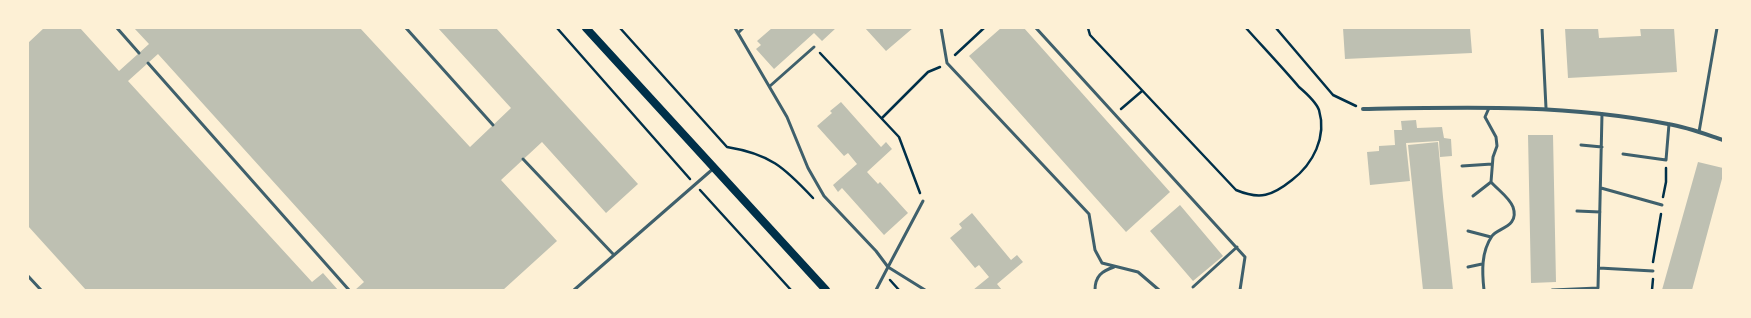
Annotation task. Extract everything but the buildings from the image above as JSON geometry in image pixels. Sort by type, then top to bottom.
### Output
[{"type":"main road","points":[[586,28],[826,290]]},
{"type":"street","points":[[1363,109],[1490,107],[1546,108],[1602,114],[1669,124],[1723,140]]},
{"type":"lane","points":[[117,28],[139,53]]},
{"type":"lane","points":[[406,28],[493,125]]},
{"type":"lane","points":[[735,28],[787,117],[808,168],[824,196],[876,251],[888,267],[925,290]]},
{"type":"lane","points":[[738,33],[743,28]]},
{"type":"lane","points":[[941,28],[947,63],[1089,214],[1095,250],[1102,263],[1138,272],[1159,290]]},
{"type":"lane","points":[[1036,28],[1245,256],[1240,290]]},
{"type":"lane","points":[[1542,28],[1546,108]]},
{"type":"lane","points":[[1699,132],[1717,28]]},
{"type":"lane","points":[[770,86],[814,47]]},
{"type":"lane","points":[[148,63],[349,290]]},
{"type":"lane","points":[[1474,196],[1491,182],[1492,164],[1498,146],[1496,137],[1484,117],[1486,111],[1490,107]]},
{"type":"lane","points":[[1552,290],[1598,288],[1602,114]]},
{"type":"lane","points":[[1623,154],[1666,160],[1669,124]]},
{"type":"lane","points":[[1581,145],[1602,147]]},
{"type":"lane","points":[[523,159],[614,255]]},
{"type":"lane","points":[[1462,166],[1492,164]]},
{"type":"lane","points":[[574,290],[714,168]]},
{"type":"lane","points":[[1484,290],[1482,264],[1491,237],[1494,233],[1507,228],[1514,216],[1513,208],[1507,197],[1491,182]]},
{"type":"lane","points":[[1600,188],[1662,205]]},
{"type":"lane","points":[[876,290],[923,201]]},
{"type":"lane","points":[[1577,211],[1600,212]]},
{"type":"lane","points":[[1468,230],[1491,237]]},
{"type":"lane","points":[[1193,287],[1237,247]]},
{"type":"lane","points":[[1468,267],[1482,264]]},
{"type":"lane","points":[[1095,290],[1095,282],[1102,271],[1114,267]]},
{"type":"lane","points":[[1598,268],[1653,271]]},
{"type":"lane","points":[[28,276],[41,290]]},
{"type":"path","points":[[557,28],[695,185],[791,290]]},
{"type":"path","points":[[620,28],[727,148],[751,151],[768,159],[791,174],[817,202]]},
{"type":"path","points":[[882,118],[928,72],[947,63],[984,28]]},
{"type":"path","points":[[1088,28],[1090,35],[1236,190],[1248,195],[1261,196],[1274,192],[1295,177],[1314,155],[1320,140],[1321,125],[1317,106],[1246,28]]},
{"type":"path","points":[[1276,28],[1333,95],[1363,109]]},
{"type":"path","points":[[814,47],[899,137],[923,201]]},
{"type":"path","points":[[1115,114],[1142,91]]},
{"type":"path","points":[[1653,266],[1666,182],[1666,160]]},
{"type":"path","points":[[884,274],[899,290]]}]
